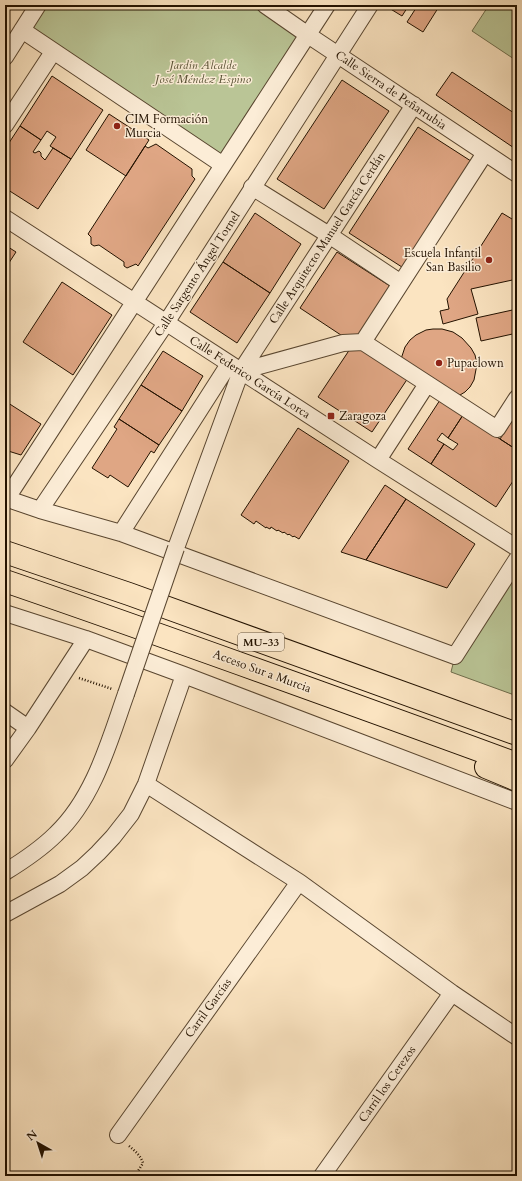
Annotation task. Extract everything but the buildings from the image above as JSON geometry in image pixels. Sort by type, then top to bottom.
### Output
[{"type":"highway","name":"MU-33","points":[[5,552],[129,594],[517,734]]},
{"type":"highway","name":"Acceso Sur a Murcia","points":[[5,581],[274,675],[517,764]]},
{"type":"highway","points":[[274,675],[517,780]]},
{"type":"street","name":"Calle Sierra de Peñarrubia","points":[[265,5],[517,174]]},
{"type":"street","points":[[327,5],[6,498],[40,510],[121,533],[455,656],[517,559]]},
{"type":"street","name":"Calle Sargento Ángel Tornel","points":[[40,510],[166,323],[370,5]]},
{"type":"street","points":[[5,56],[22,30],[34,6]]},
{"type":"street","points":[[22,30],[223,165]]},
{"type":"street","points":[[5,125],[53,52]]},
{"type":"street","name":"Calle Arquitecto Manuel García Cerdán","points":[[235,367],[329,235],[414,105]]},
{"type":"street","points":[[363,342],[485,153]]},
{"type":"street","points":[[252,187],[329,235],[401,283]]},
{"type":"street","name":"Calle Federico García Lorca","points":[[5,218],[378,460],[517,548]]},
{"type":"street","points":[[121,533],[235,367],[343,344],[363,342],[497,429],[517,398]]},
{"type":"street","points":[[5,872],[32,854],[56,835],[73,816],[87,795],[107,750],[176,548],[235,367]]},
{"type":"street","points":[[378,460],[427,384]]},
{"type":"street","points":[[5,613],[86,639],[184,674],[517,802]]},
{"type":"street","points":[[5,760],[65,673],[86,639]]},
{"type":"street","points":[[5,914],[60,884],[82,868],[113,837],[131,814],[146,784],[184,674]]},
{"type":"street","points":[[5,712],[28,728]]},
{"type":"street","points":[[146,784],[299,882],[452,993],[517,1037]]},
{"type":"street","name":"Carril Garcías","points":[[118,1135],[299,882]]},
{"type":"street","name":"Carril los Cerezos","points":[[322,1176],[452,993]]},
{"type":"path","points":[[65,673],[126,694]]},
{"type":"path","points":[[118,1135],[140,1156],[142,1160],[143,1163],[135,1176]]},
{"type":"green space","name":"Jardín Alcalde José Méndez Espino","points":[[29,5],[265,5],[308,35],[223,165],[22,30]]},
{"type":"green space","points":[[489,5],[517,5],[517,61],[472,31]]},
{"type":"green space","points":[[517,559],[517,696],[451,672],[455,656]]},
{"type":"place","name":"CIM Formación Murcia","points":[[117,126]]},
{"type":"place","name":"Escuela Infantil San Basilio","points":[[489,260]]},
{"type":"place","name":"Pupaclown","points":[[439,363]]},
{"type":"place","name":"Zaragoza","points":[[331,416]]}]
